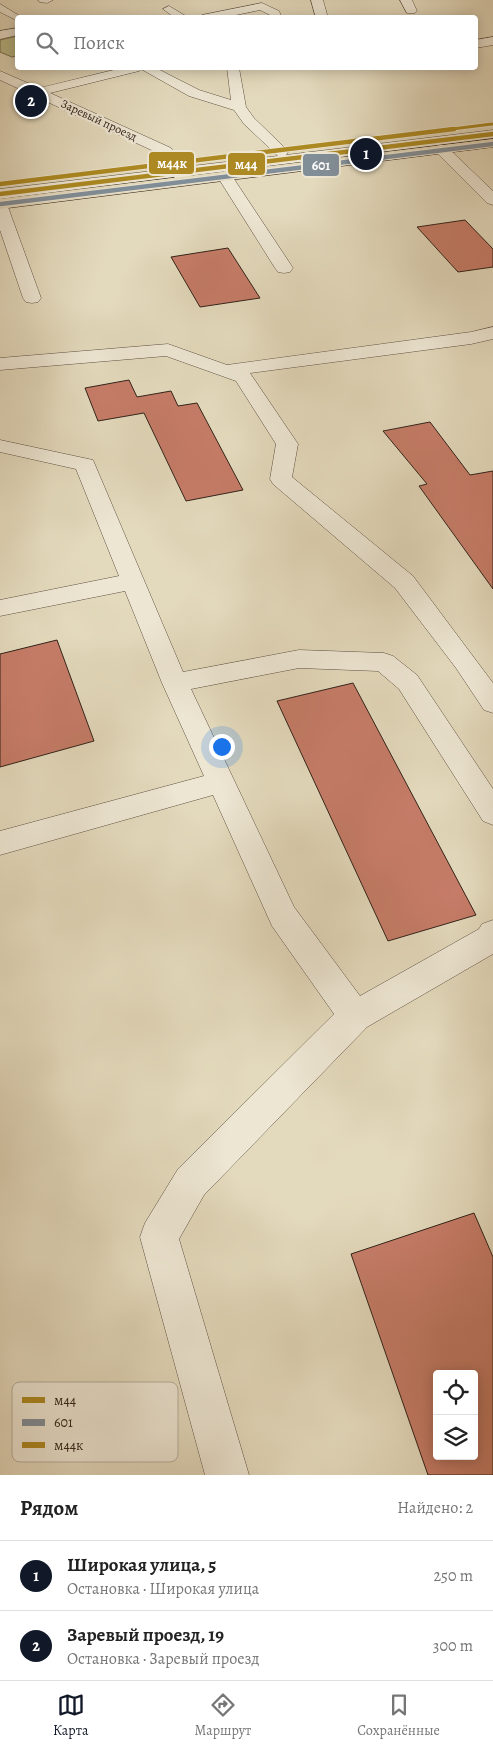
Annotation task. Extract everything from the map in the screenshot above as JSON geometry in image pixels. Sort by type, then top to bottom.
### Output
[{"type":"main road","points":[[0,205],[179,173],[281,152],[493,126]]},
{"type":"main road","points":[[0,186],[179,173],[226,176],[493,143]]},
{"type":"street","points":[[317,0],[321,15]]},
{"type":"street","points":[[217,15],[262,6],[275,15]]},
{"type":"street","points":[[0,7],[15,16]]},
{"type":"street","points":[[169,9],[179,15]]},
{"type":"street","points":[[0,35],[15,32]]},
{"type":"street","points":[[478,44],[493,41]]},
{"type":"street","points":[[39,92],[127,70]]},
{"type":"street","points":[[151,70],[194,93],[238,107]]},
{"type":"street","points":[[233,70],[238,107],[249,121],[281,152]]},
{"type":"street","name":"Заревый проезд","points":[[0,75],[166,151],[179,173]]},
{"type":"street","points":[[0,194],[493,134]]},
{"type":"street","points":[[441,149],[493,200]]},
{"type":"street","points":[[226,176],[284,268]]},
{"type":"street","points":[[0,205],[32,298]]},
{"type":"street","points":[[225,371],[452,341],[493,333]]},
{"type":"street","points":[[0,364],[168,350],[243,377],[287,444],[280,479],[404,582],[465,662],[493,703]]},
{"type":"street","points":[[2,449],[85,465],[175,683],[283,916],[355,1016]]},
{"type":"street","points":[[0,608],[133,581]]},
{"type":"street","points":[[175,683],[299,659],[384,662],[408,682],[493,813]]},
{"type":"street","points":[[0,843],[221,782]]},
{"type":"street","points":[[227,1475],[159,1237],[191,1182],[355,1016],[490,939],[493,934]]},
{"type":"green space","points":[[15,36],[15,56],[0,52],[0,40]]},
{"type":"building","points":[[465,220],[493,249],[493,267],[458,272],[417,227]]},
{"type":"building","points":[[228,248],[260,298],[200,307],[171,257]]},
{"type":"building","points":[[129,380],[137,397],[171,391],[178,406],[197,403],[243,490],[186,501],[144,413],[98,421],[85,388]]},
{"type":"building","points":[[430,422],[470,475],[493,471],[493,589],[419,486],[427,484],[383,431]]},
{"type":"building","points":[[57,640],[94,741],[0,767],[0,654]]},
{"type":"building","points":[[353,683],[476,915],[388,941],[277,701]]},
{"type":"building","points":[[474,1213],[493,1257],[493,1475],[428,1475],[351,1254]]},
{"type":"transit line","name":"м44к","points":[[0,184],[492,124]]},
{"type":"transit line","name":"м44","points":[[0,194],[493,134]]},
{"type":"transit line","name":"601","points":[[1,204],[493,144]]},
{"type":"place","name":"Заревый проезд, 19","points":[[31,101]]},
{"type":"place","name":"Широкая улица, 5","points":[[366,154]]}]
